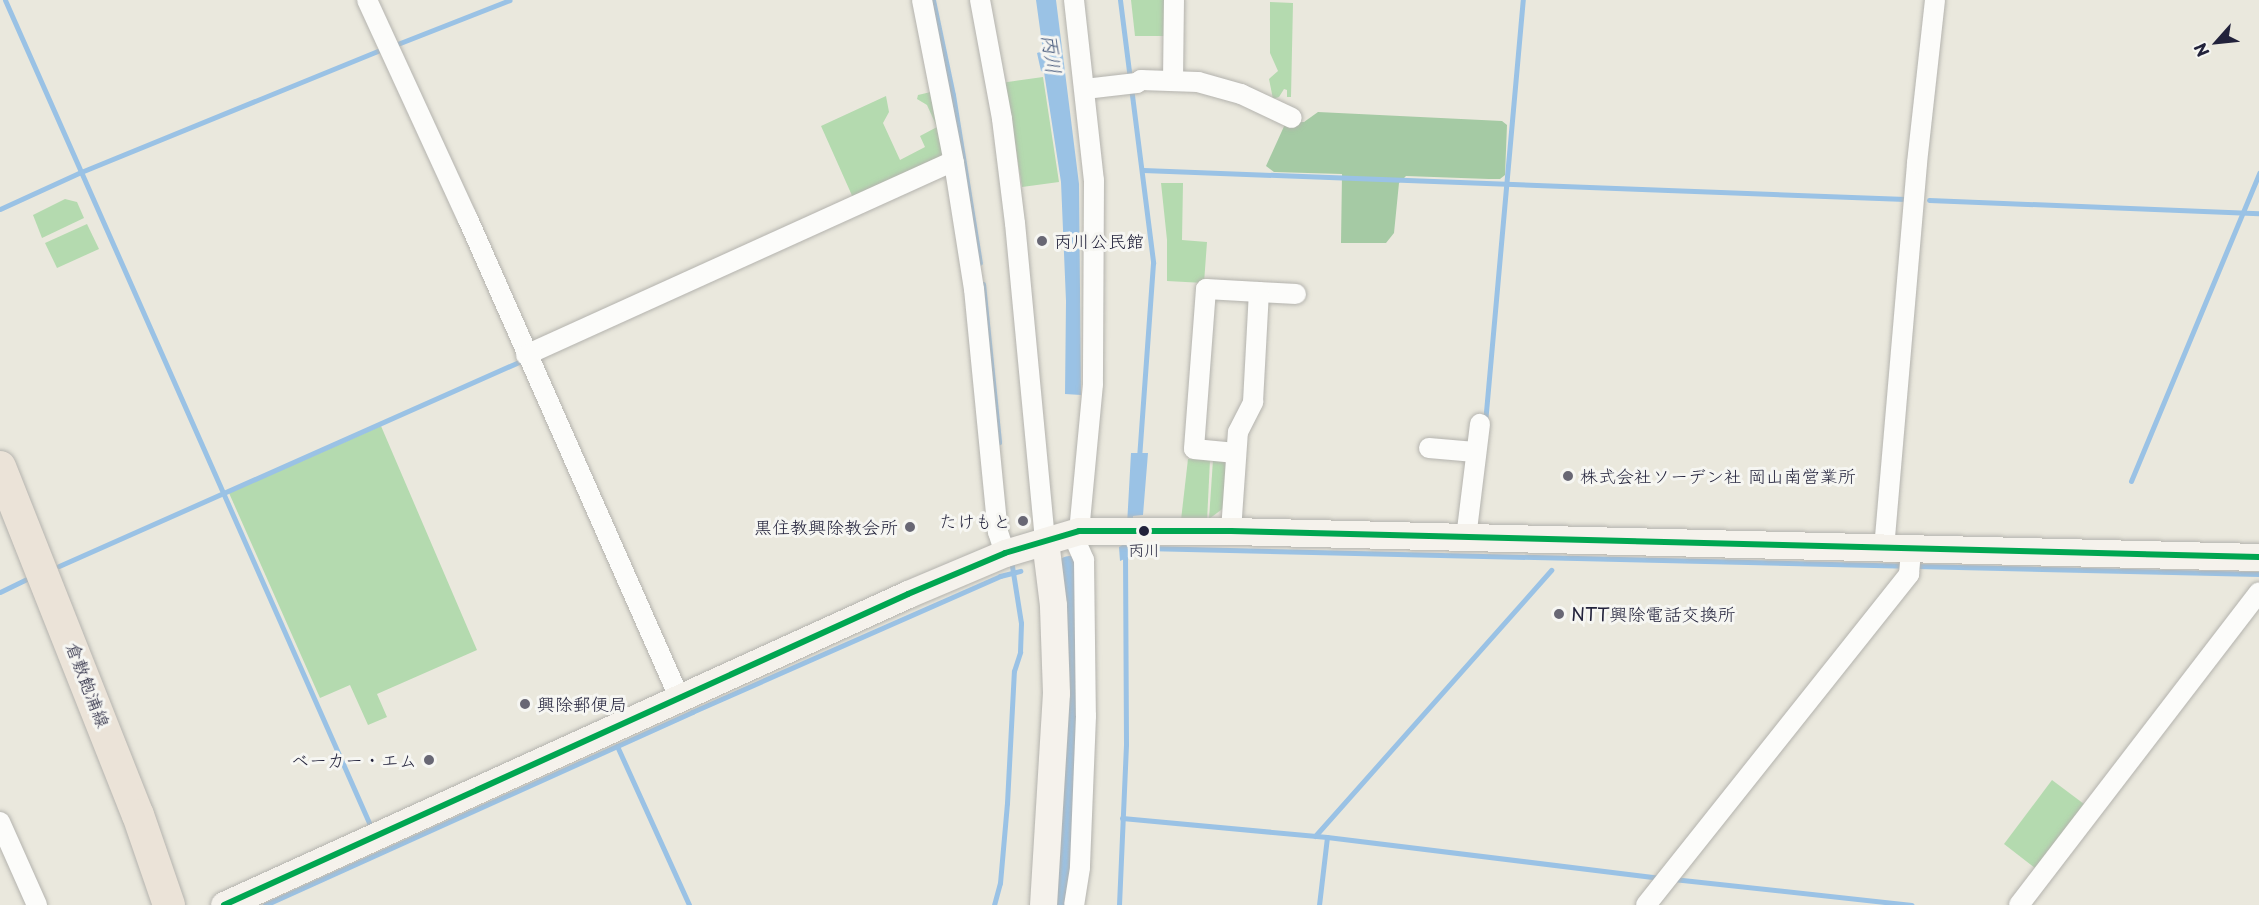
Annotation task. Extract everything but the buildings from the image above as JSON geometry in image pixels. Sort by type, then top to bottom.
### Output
[{"type":"main road","name":"倉敷飽浦線","points":[[0,467],[138,815],[169,905]]},
{"type":"street","points":[[367,0],[530,353],[679,697]]},
{"type":"street","points":[[922,0],[954,165],[978,318],[998,532],[1005,553]]},
{"type":"street","points":[[980,0],[1002,119],[1012,202],[1054,617],[1056,693],[1043,905]]},
{"type":"street","points":[[1074,0],[1094,180],[1093,384],[1076,532],[1084,560],[1086,716],[1080,868],[1074,905]]},
{"type":"street","points":[[1173,80],[1174,0]]},
{"type":"street","points":[[1884,549],[1916,174],[1935,0]]},
{"type":"street","points":[[1085,89],[1130,84],[1141,80],[1173,80],[1224,88],[1292,118]]},
{"type":"street","points":[[530,353],[954,165]]},
{"type":"street","points":[[1236,453],[1194,449],[1206,289],[1296,294]]},
{"type":"street","points":[[1232,531],[1238,432],[1253,402],[1259,292]]},
{"type":"street","points":[[1466,537],[1480,424]]},
{"type":"street","points":[[1429,448],[1475,452]]},
{"type":"street","points":[[224,905],[259,899],[679,697],[1005,553],[1076,532],[1232,531],[1884,549],[1910,559],[2259,557]]},
{"type":"street","points":[[1646,905],[1910,559]]},
{"type":"street","points":[[2019,905],[2259,592]]},
{"type":"street","points":[[0,822],[37,905]]},
{"type":"green space","points":[[1131,0],[1170,0],[1170,36],[1135,36]]},
{"type":"green space","points":[[1270,2],[1293,3],[1291,97],[1287,97],[1287,90],[1284,89],[1279,97],[1273,99],[1269,79],[1278,71],[1270,53]]},
{"type":"green space","points":[[1043,77],[1059,182],[1022,187],[1013,131],[1001,83]]},
{"type":"green space","points":[[935,91],[949,158],[854,200],[821,126],[886,96],[889,112],[883,123],[900,160],[925,147],[920,136],[937,127],[927,105],[917,99],[918,95]]},
{"type":"green space","points":[[1318,112],[1502,121],[1507,125],[1505,175],[1500,179],[1406,176],[1399,183],[1394,233],[1386,243],[1341,243],[1342,174],[1274,172],[1266,166],[1286,122],[1304,122]]},
{"type":"green space","points":[[1161,183],[1183,183],[1182,240],[1207,242],[1204,283],[1167,281],[1167,240]]},
{"type":"green space","points":[[65,199],[77,202],[84,218],[42,238],[33,215]]},
{"type":"green space","points":[[87,224],[99,249],[57,268],[45,243]]},
{"type":"green space","points":[[381,426],[477,650],[377,694],[387,717],[368,725],[350,685],[320,698],[229,493]]},
{"type":"green space","points":[[1188,459],[1210,460],[1207,521],[1181,520]]},
{"type":"green space","points":[[1213,460],[1224,461],[1228,467],[1225,507],[1209,519]]},
{"type":"green space","points":[[2052,780],[2084,804],[2035,868],[2004,844]]},
{"type":"water","points":[[1036,0],[1056,0],[1079,184],[1081,395],[1065,394],[1066,301],[1061,182],[1044,72],[1041,71],[1037,53],[1043,51]]},
{"type":"water","points":[[1131,453],[1148,453],[1143,515],[1133,516],[1133,543],[1152,544],[1152,551],[1142,551],[1120,561],[1119,547],[1126,543]]},
{"type":"waterway","points":[[5,0],[371,827]]},
{"type":"waterway","points":[[395,45],[510,0]]},
{"type":"waterway","points":[[933,0],[953,95],[980,263]]},
{"type":"waterway","points":[[1120,0],[1153,263],[1139,459]]},
{"type":"waterway","points":[[1485,423],[1523,0]]},
{"type":"waterway","points":[[0,209],[81,172],[380,50]]},
{"type":"waterway","points":[[1143,170],[1905,199]]},
{"type":"waterway","points":[[2131,481],[2259,173]]},
{"type":"waterway","points":[[1929,200],[2259,213]]},
{"type":"waterway","points":[[983,284],[999,442]]},
{"type":"waterway","points":[[59,566],[521,361]]},
{"type":"waterway","points":[[1145,548],[2259,574]]},
{"type":"waterway","points":[[1119,905],[1126,744],[1125,553]]},
{"type":"waterway","points":[[994,905],[1000,883],[1007,803],[1014,671],[1020,652],[1021,623],[1012,566]]},
{"type":"waterway","points":[[1315,836],[1551,570]]},
{"type":"waterway","points":[[265,905],[692,712],[1000,576],[1020,571]]},
{"type":"waterway","name":"丙川","points":[[1061,905],[1072,752],[1073,631],[1070,572]]},
{"type":"waterway","points":[[0,592],[25,580]]},
{"type":"waterway","points":[[617,746],[689,905]]},
{"type":"waterway","points":[[1122,818],[1327,837],[1660,878]]},
{"type":"waterway","points":[[1319,905],[1327,837]]},
{"type":"waterway","points":[[1673,879],[1912,905]]},
{"type":"transit line","points":[[224,905],[908,594],[1005,553],[1079,531],[1231,531],[2259,557]]},
{"type":"place","name":"丙川公民館","points":[[1042,241]]},
{"type":"place","name":"株式会社ソーデン社 岡山南営業所","points":[[1568,476]]},
{"type":"place","name":"たけもと","points":[[1023,521]]},
{"type":"place","name":"黒住教興除教会所","points":[[910,527]]},
{"type":"place","name":"丙川","points":[[1144,531]]},
{"type":"place","name":"NTT興除電話交換所","points":[[1559,614]]},
{"type":"place","name":"興除郵便局","points":[[525,704]]},
{"type":"place","name":"ベーカー・エム","points":[[429,760]]}]
